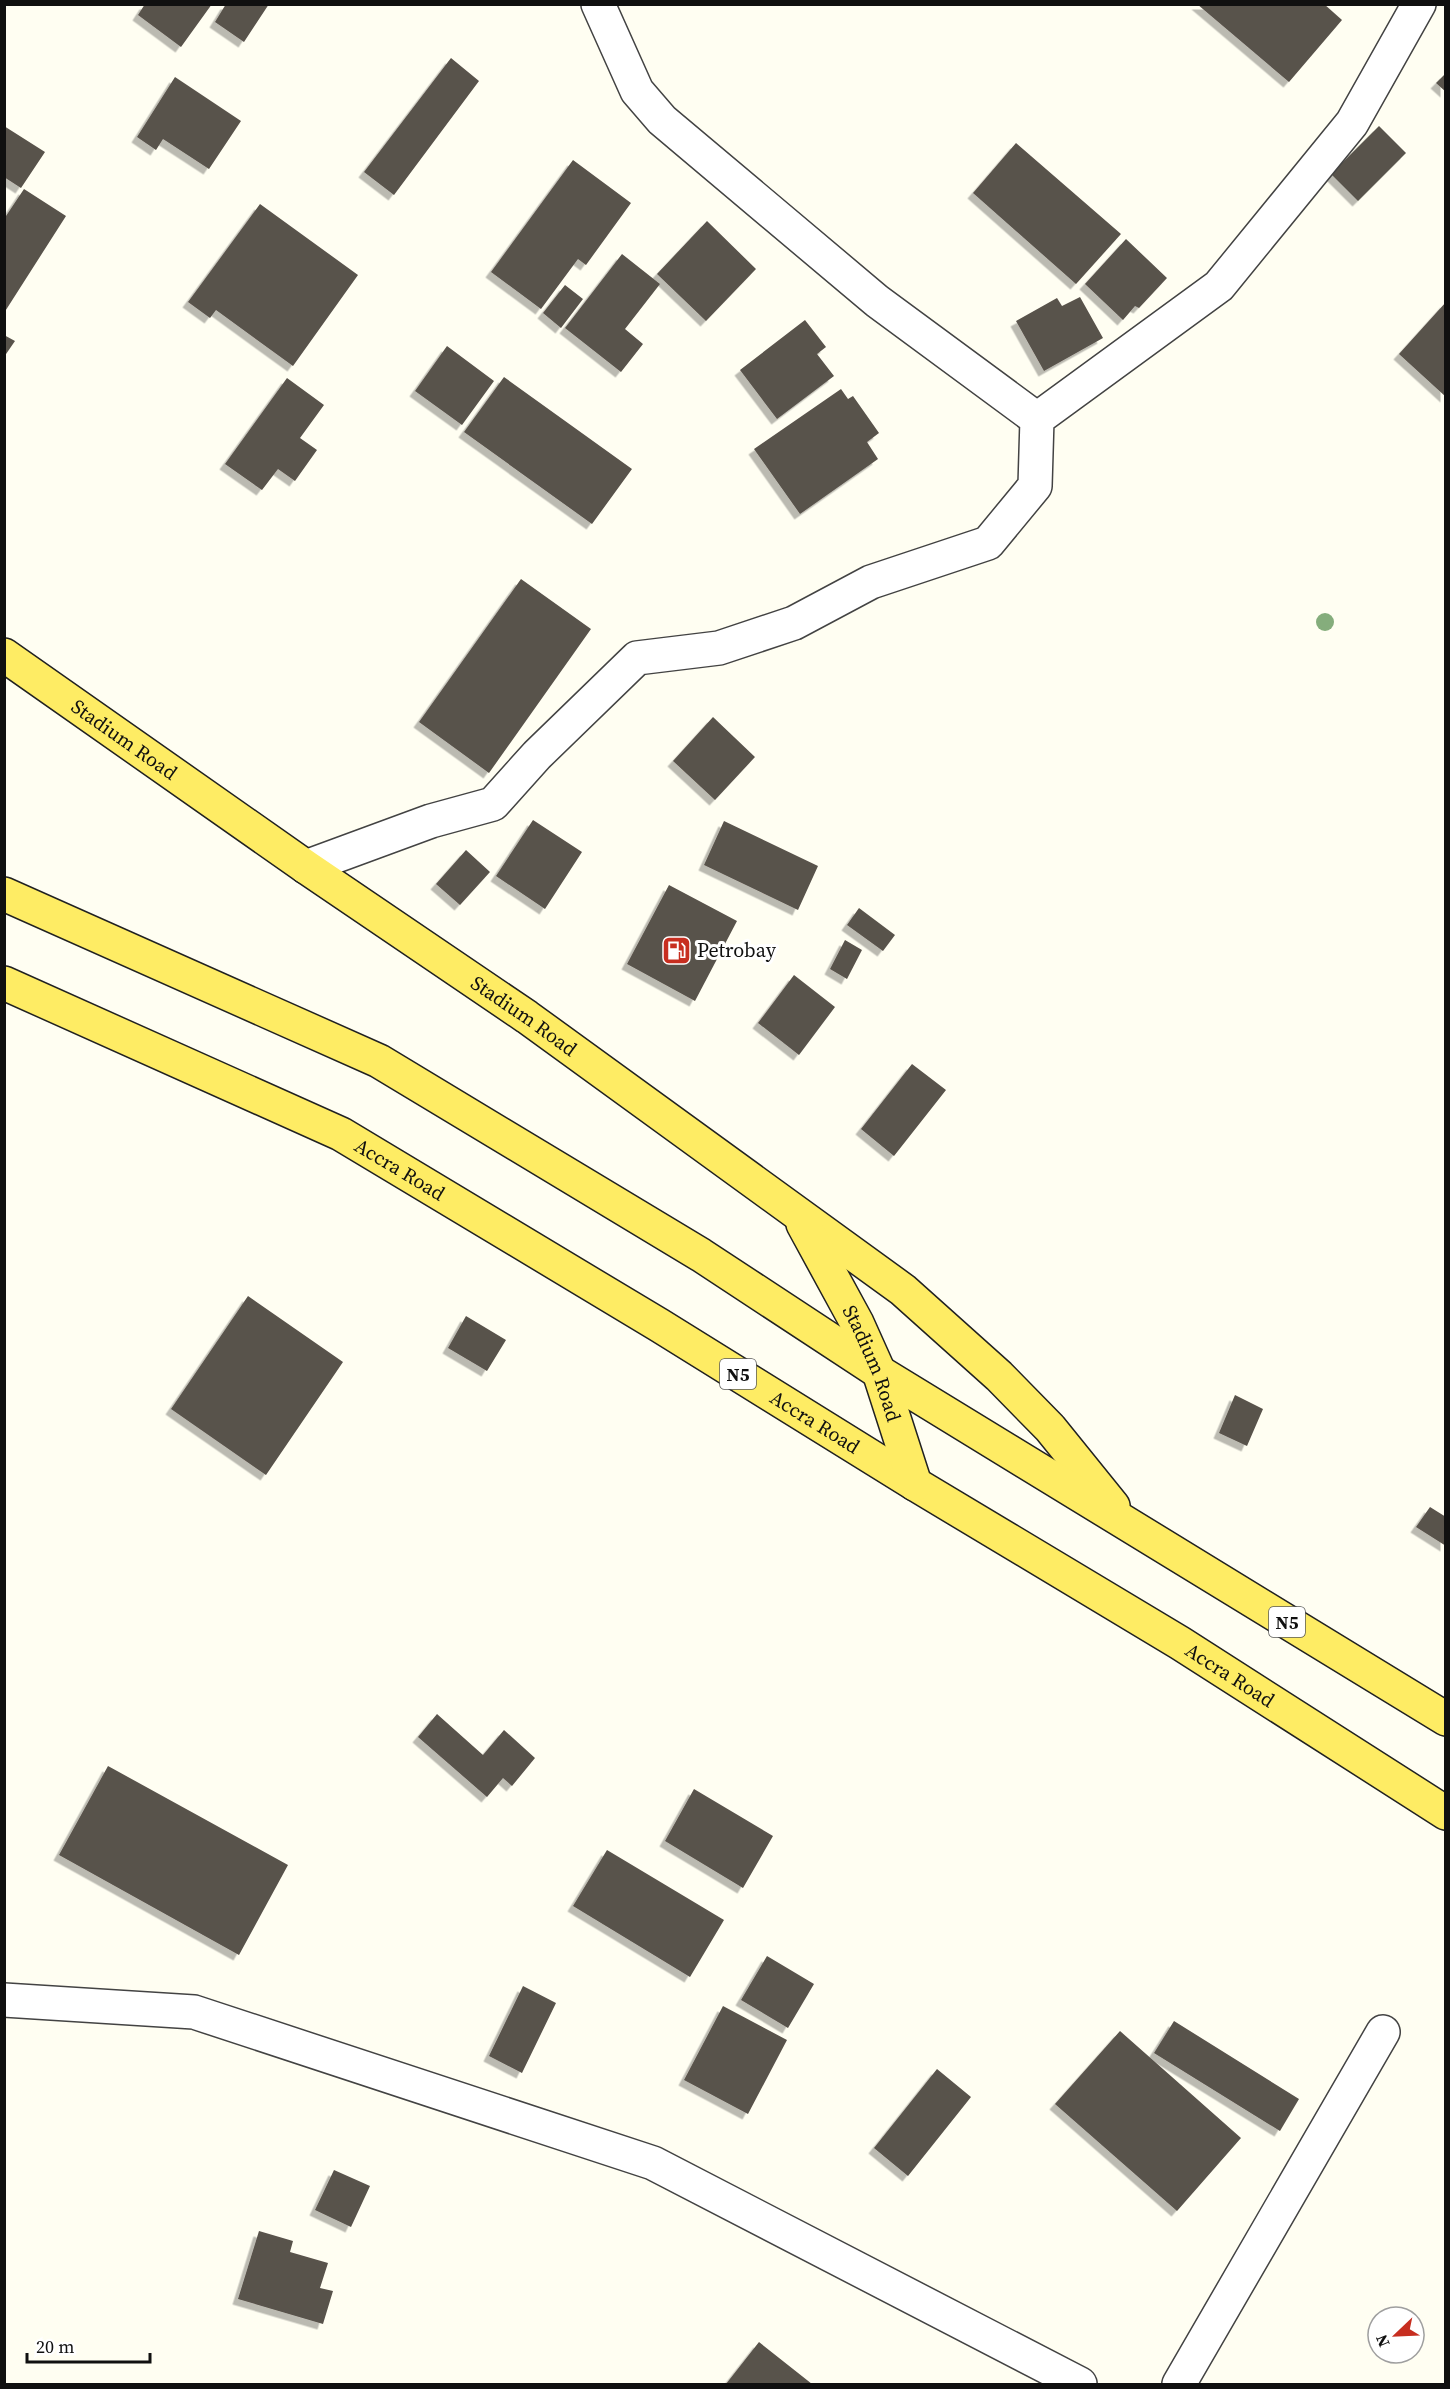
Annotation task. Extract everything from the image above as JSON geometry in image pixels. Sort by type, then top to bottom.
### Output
[{"type":"main road","name":"Stadium Road","points":[[4,655],[306,867],[527,1017],[797,1215],[842,1294],[879,1372],[915,1484]]},
{"type":"main road","name":"N5","points":[[4,894],[378,1061],[701,1255],[879,1372],[1446,1719]]},
{"type":"main road","name":"Accra Road","points":[[4,983],[341,1134],[1180,1643],[1446,1813]]},
{"type":"main road","points":[[797,1215],[903,1290],[999,1376],[1050,1428],[1129,1526]]},
{"type":"street","points":[[598,4],[637,91],[663,120],[877,301],[1037,419]]},
{"type":"street","points":[[1037,419],[1219,286],[1352,123],[1419,4]]},
{"type":"street","points":[[306,867],[430,821],[493,804],[537,755],[638,658],[720,648],[794,624],[871,582],[988,543],[1035,486],[1037,419]]},
{"type":"street","points":[[4,2000],[194,2012],[653,2163],[1080,2385]]},
{"type":"street","points":[[1179,2385],[1383,2032]]},
{"type":"building","points":[[145,4],[212,4],[181,47],[138,15]]},
{"type":"building","points":[[226,4],[269,4],[244,42],[215,22]]},
{"type":"building","points":[[1197,4],[1324,4],[1342,20],[1289,82]]},
{"type":"building","points":[[451,58],[479,81],[394,195],[364,172]]},
{"type":"building","points":[[1446,73],[1446,92],[1436,83]]},
{"type":"building","points":[[175,77],[241,121],[209,169],[163,139],[156,150],[137,137]]},
{"type":"building","points":[[4,126],[45,152],[21,188],[4,177]]},
{"type":"building","points":[[1379,126],[1406,153],[1358,201],[1331,174]]},
{"type":"building","points":[[1016,143],[1121,234],[1076,284],[973,193]]},
{"type":"building","points":[[573,160],[631,203],[586,265],[578,259],[541,309],[491,272]]},
{"type":"building","points":[[24,189],[66,216],[4,313],[4,219]]},
{"type":"building","points":[[260,204],[358,275],[293,366],[216,310],[210,318],[188,302]]},
{"type":"building","points":[[707,221],[756,269],[706,321],[657,274]]},
{"type":"building","points":[[1126,239],[1167,278],[1139,308],[1135,306],[1123,320],[1085,284]]},
{"type":"building","points":[[622,254],[660,284],[625,329],[643,344],[621,372],[565,328]]},
{"type":"building","points":[[565,285],[583,299],[561,328],[543,313]]},
{"type":"building","points":[[1080,297],[1103,338],[1044,371],[1016,321],[1057,298],[1062,306]]},
{"type":"building","points":[[1446,302],[1446,397],[1399,354]]},
{"type":"building","points":[[805,320],[826,347],[817,354],[834,376],[777,419],[740,370]]},
{"type":"building","points":[[4,335],[15,341],[4,357]]},
{"type":"building","points":[[447,346],[494,381],[462,425],[415,391]]},
{"type":"building","points":[[504,377],[632,469],[592,524],[464,432]]},
{"type":"building","points":[[287,378],[324,405],[300,438],[317,450],[295,481],[278,469],[262,490],[225,464]]},
{"type":"building","points":[[841,389],[848,399],[853,396],[879,433],[867,442],[878,459],[800,514],[754,449]]},
{"type":"building","points":[[521,579],[591,629],[489,773],[419,722]]},
{"type":"building","points":[[713,717],[755,757],[715,800],[673,761]]},
{"type":"building","points":[[533,820],[582,852],[545,909],[496,876]]},
{"type":"building","points":[[724,821],[818,866],[798,910],[704,865]]},
{"type":"building","points":[[466,850],[490,872],[460,905],[436,884]]},
{"type":"building","points":[[669,885],[737,921],[695,1001],[627,964]]},
{"type":"building","points":[[859,908],[895,935],[883,951],[847,925]]},
{"type":"building","points":[[845,940],[862,950],[847,979],[830,969]]},
{"type":"building","points":[[794,975],[835,1007],[799,1055],[758,1023]]},
{"type":"building","points":[[912,1064],[946,1090],[894,1156],[861,1129]]},
{"type":"building","points":[[248,1296],[343,1362],[266,1475],[171,1409]]},
{"type":"building","points":[[466,1316],[506,1340],[487,1371],[448,1348]]},
{"type":"building","points":[[1235,1395],[1263,1409],[1247,1446],[1219,1433]]},
{"type":"building","points":[[1430,1507],[1446,1517],[1446,1546],[1416,1527]]},
{"type":"building","points":[[437,1714],[483,1755],[504,1730],[535,1758],[512,1786],[503,1778],[487,1797],[418,1737]]},
{"type":"building","points":[[108,1766],[288,1865],[239,1955],[59,1855]]},
{"type":"building","points":[[694,1789],[773,1836],[743,1888],[665,1841]]},
{"type":"building","points":[[607,1850],[724,1920],[690,1977],[573,1906]]},
{"type":"building","points":[[767,1956],[814,1984],[788,2028],[741,2000]]},
{"type":"building","points":[[523,1986],[556,2003],[522,2073],[489,2056]]},
{"type":"building","points":[[723,2006],[787,2040],[748,2114],[684,2080]]},
{"type":"building","points":[[1174,2021],[1299,2099],[1280,2131],[1154,2053]]},
{"type":"building","points":[[1120,2031],[1241,2138],[1177,2211],[1055,2104]]},
{"type":"building","points":[[937,2069],[971,2097],[908,2176],[874,2148]]},
{"type":"building","points":[[334,2170],[370,2186],[351,2227],[315,2210]]},
{"type":"building","points":[[259,2231],[293,2241],[290,2252],[328,2263],[320,2288],[333,2291],[323,2324],[238,2299]]},
{"type":"building","points":[[759,2342],[812,2384],[726,2384]]},
{"type":"place","name":"Petrobay","points":[[676,950]]}]
